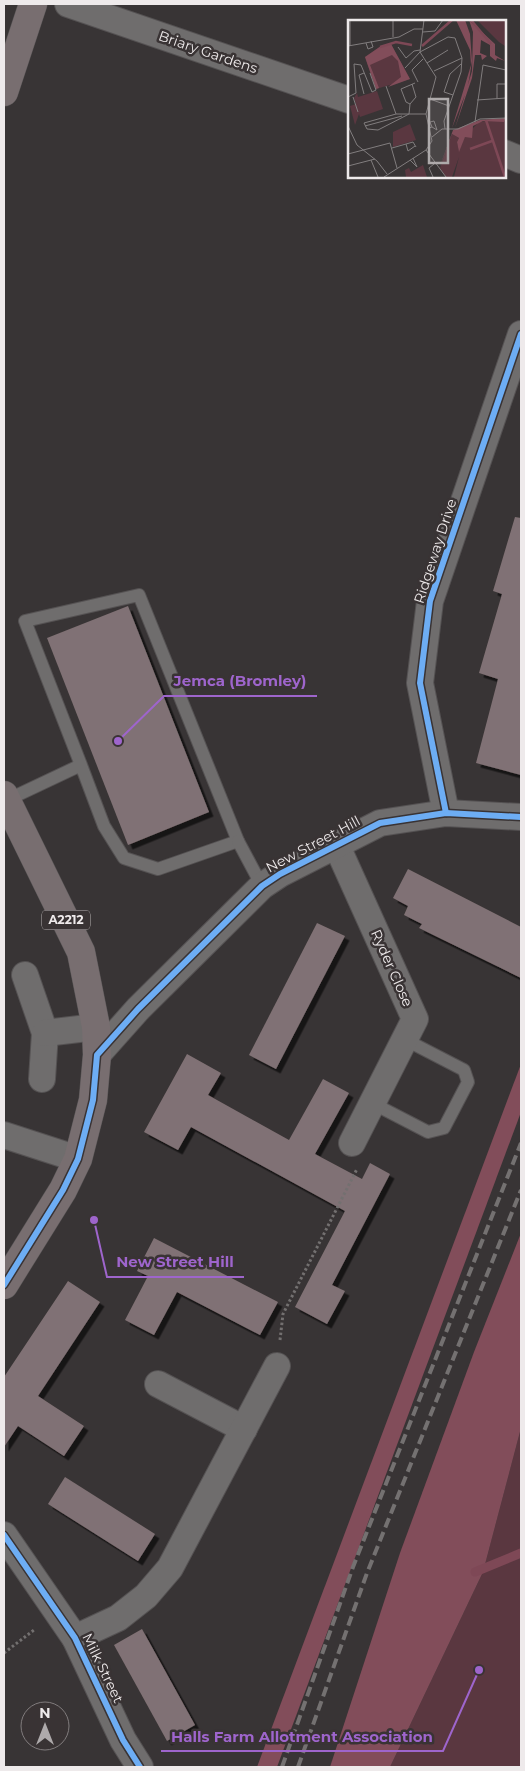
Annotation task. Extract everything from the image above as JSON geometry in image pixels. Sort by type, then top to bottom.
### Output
[{"type":"main road","points":[[4,92],[33,4]]},
{"type":"main road","name":"A2212","points":[[4,1285],[63,1190],[78,1159],[93,1100],[97,1055],[96,1027],[81,952],[6,797]]},
{"type":"street","name":"Briary Gardens","points":[[68,4],[348,100]]},
{"type":"street","points":[[505,154],[521,160]]},
{"type":"street","name":"Ridgeway Drive","points":[[446,813],[420,682],[430,602],[521,334]]},
{"type":"street","name":"New Street Hill","points":[[97,1055],[138,1008],[262,886],[336,844],[380,823],[446,813],[521,817]]},
{"type":"street","name":"Ryder Close","points":[[336,844],[415,1019],[352,1143]]},
{"type":"street","points":[[25,975],[45,1033],[42,1079]]},
{"type":"street","points":[[45,1033],[96,1027]]},
{"type":"street","points":[[4,1135],[78,1159]]},
{"type":"street","name":"Milk Street","points":[[76,1638],[118,1618],[146,1596],[170,1568],[277,1366]]},
{"type":"street","points":[[158,1384],[244,1429]]},
{"type":"street","name":"Milk Street","points":[[4,1535],[76,1638],[123,1740],[140,1767]]},
{"type":"lane","points":[[238,841],[158,869],[124,858],[104,826],[25,620],[139,595],[238,841],[262,886]]},
{"type":"lane","points":[[6,797],[81,766]]},
{"type":"lane","points":[[372,1103],[428,1132],[440,1130],[444,1128],[468,1082],[464,1070],[404,1039]]},
{"type":"path","points":[[277,1366],[283,1314],[359,1165],[352,1143]]},
{"type":"path","points":[[4,1652],[57,1613]]},
{"type":"shaded area","points":[[521,1064],[521,1112],[277,1767],[257,1767]]},
{"type":"shaded area","points":[[521,1233],[521,1428],[483,1572],[390,1767],[330,1767],[400,1553],[474,1352]]},
{"type":"shaded area","points":[[521,1428],[521,1767],[390,1767],[483,1572]]},
{"type":"building","points":[[515,517],[521,518],[521,775],[476,763],[498,679],[479,673],[502,594],[493,591]]},
{"type":"building","points":[[128,606],[209,812],[128,845],[47,638]]},
{"type":"building","points":[[408,869],[521,927],[521,978],[419,928],[422,924],[404,915],[408,906],[393,898]]},
{"type":"building","points":[[317,923],[345,936],[276,1069],[249,1055]]},
{"type":"building","points":[[187,1054],[221,1073],[208,1095],[289,1140],[323,1079],[349,1093],[315,1154],[362,1179],[370,1163],[390,1174],[332,1285],[345,1291],[327,1324],[295,1307],[345,1211],[191,1127],[178,1150],[144,1132]]},
{"type":"building","points":[[154,1238],[278,1302],[260,1335],[177,1292],[154,1335],[125,1320],[148,1276],[137,1271]]},
{"type":"building","points":[[68,1281],[100,1302],[38,1396],[84,1426],[64,1456],[18,1426],[4,1447],[4,1377]]},
{"type":"building","points":[[65,1477],[155,1534],[138,1561],[48,1504]]},
{"type":"building","points":[[142,1629],[195,1725],[167,1741],[114,1645]]},
{"type":"waterway","points":[[475,1572],[521,1553]]},
{"type":"railway","points":[[282,1767],[353,1567],[521,1143]]},
{"type":"railway","points":[[298,1767],[367,1573],[521,1190]]},
{"type":"cycle path","points":[[446,813],[420,683],[430,601],[521,334]]},
{"type":"cycle path","points":[[4,1285],[63,1190],[78,1159],[93,1100],[97,1055],[138,1009],[262,886],[280,874],[380,823],[446,813],[521,817]]},
{"type":"cycle path","points":[[4,1535],[75,1638],[123,1740],[140,1767]]},
{"type":"place","name":"Jemca (Bromley)","points":[[118,741]]},
{"type":"place","name":"New Street Hill","points":[[94,1220]]},
{"type":"place","name":"Halls Farm Allotment Association","points":[[479,1670]]}]
